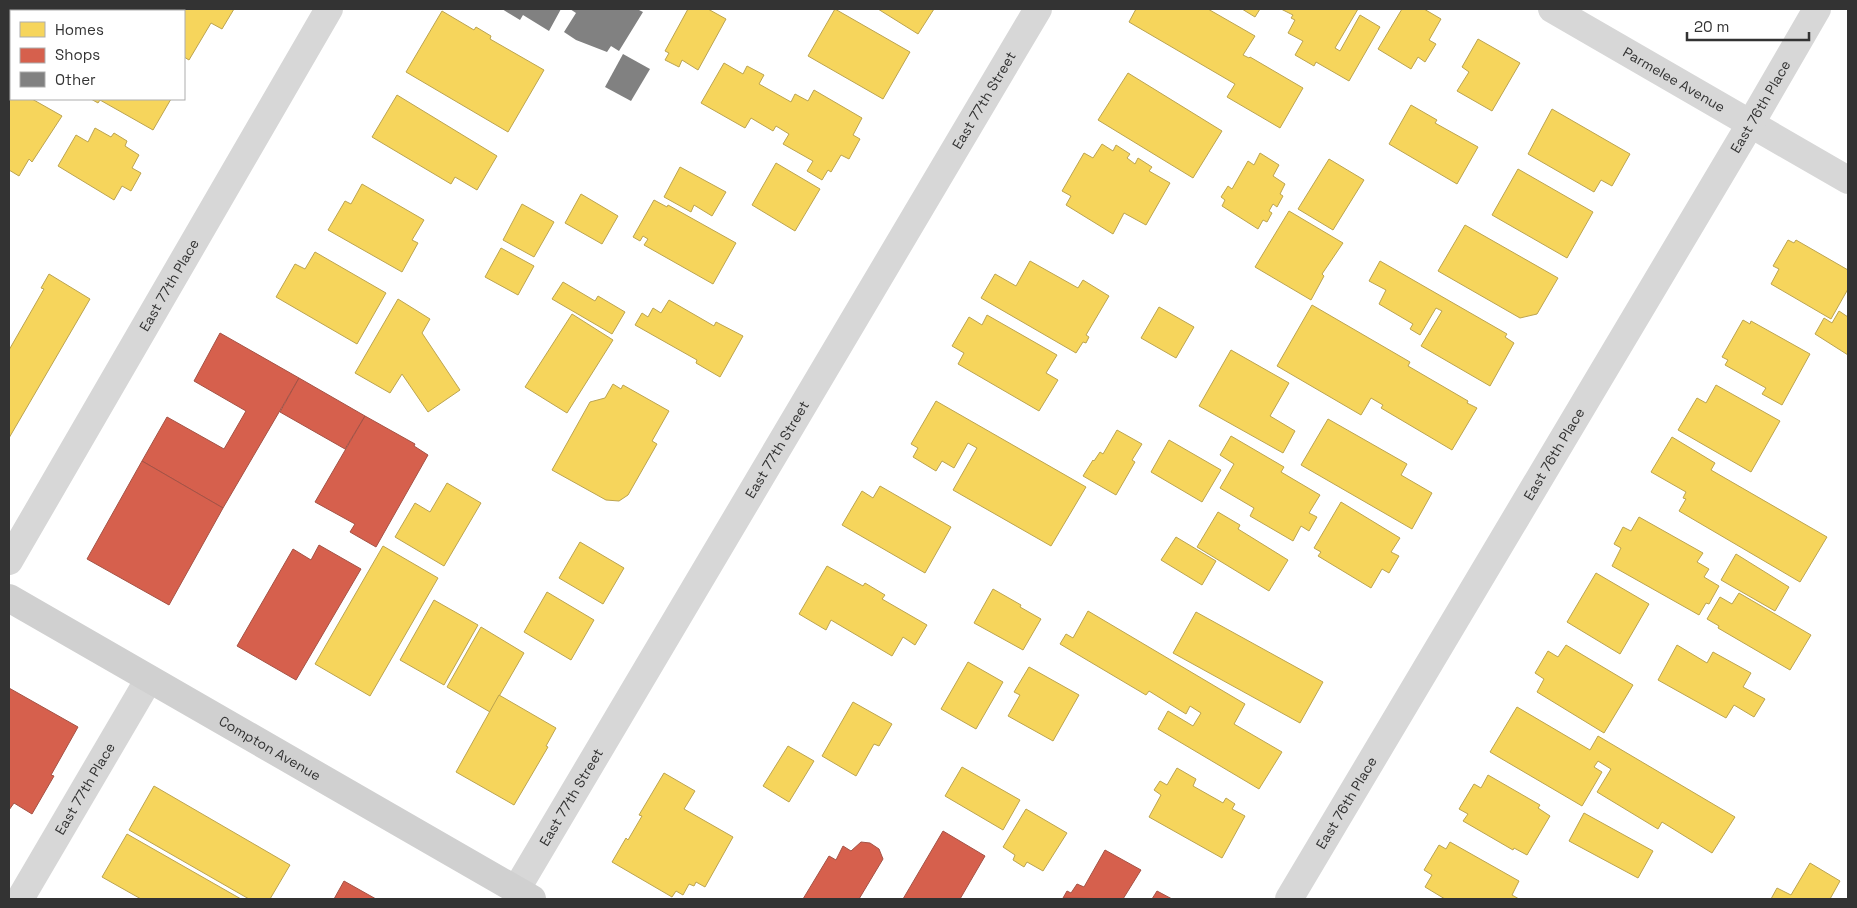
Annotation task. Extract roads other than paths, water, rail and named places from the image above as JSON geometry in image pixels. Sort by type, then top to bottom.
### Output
[{"type":"main road","name":"Compton Avenue","points":[[9,598],[524,894]]},
{"type":"street","name":"East 77th Place","points":[[9,561],[329,9]]},
{"type":"street","name":"East 77th Street","points":[[524,894],[698,580],[1038,9]]},
{"type":"street","name":"Parmelee Avenue","points":[[1552,9],[1848,180]]},
{"type":"street","name":"East 76th Place","points":[[1289,899],[1817,9]]},
{"type":"street","name":"East 77th Place","points":[[20,899],[149,679]]}]
